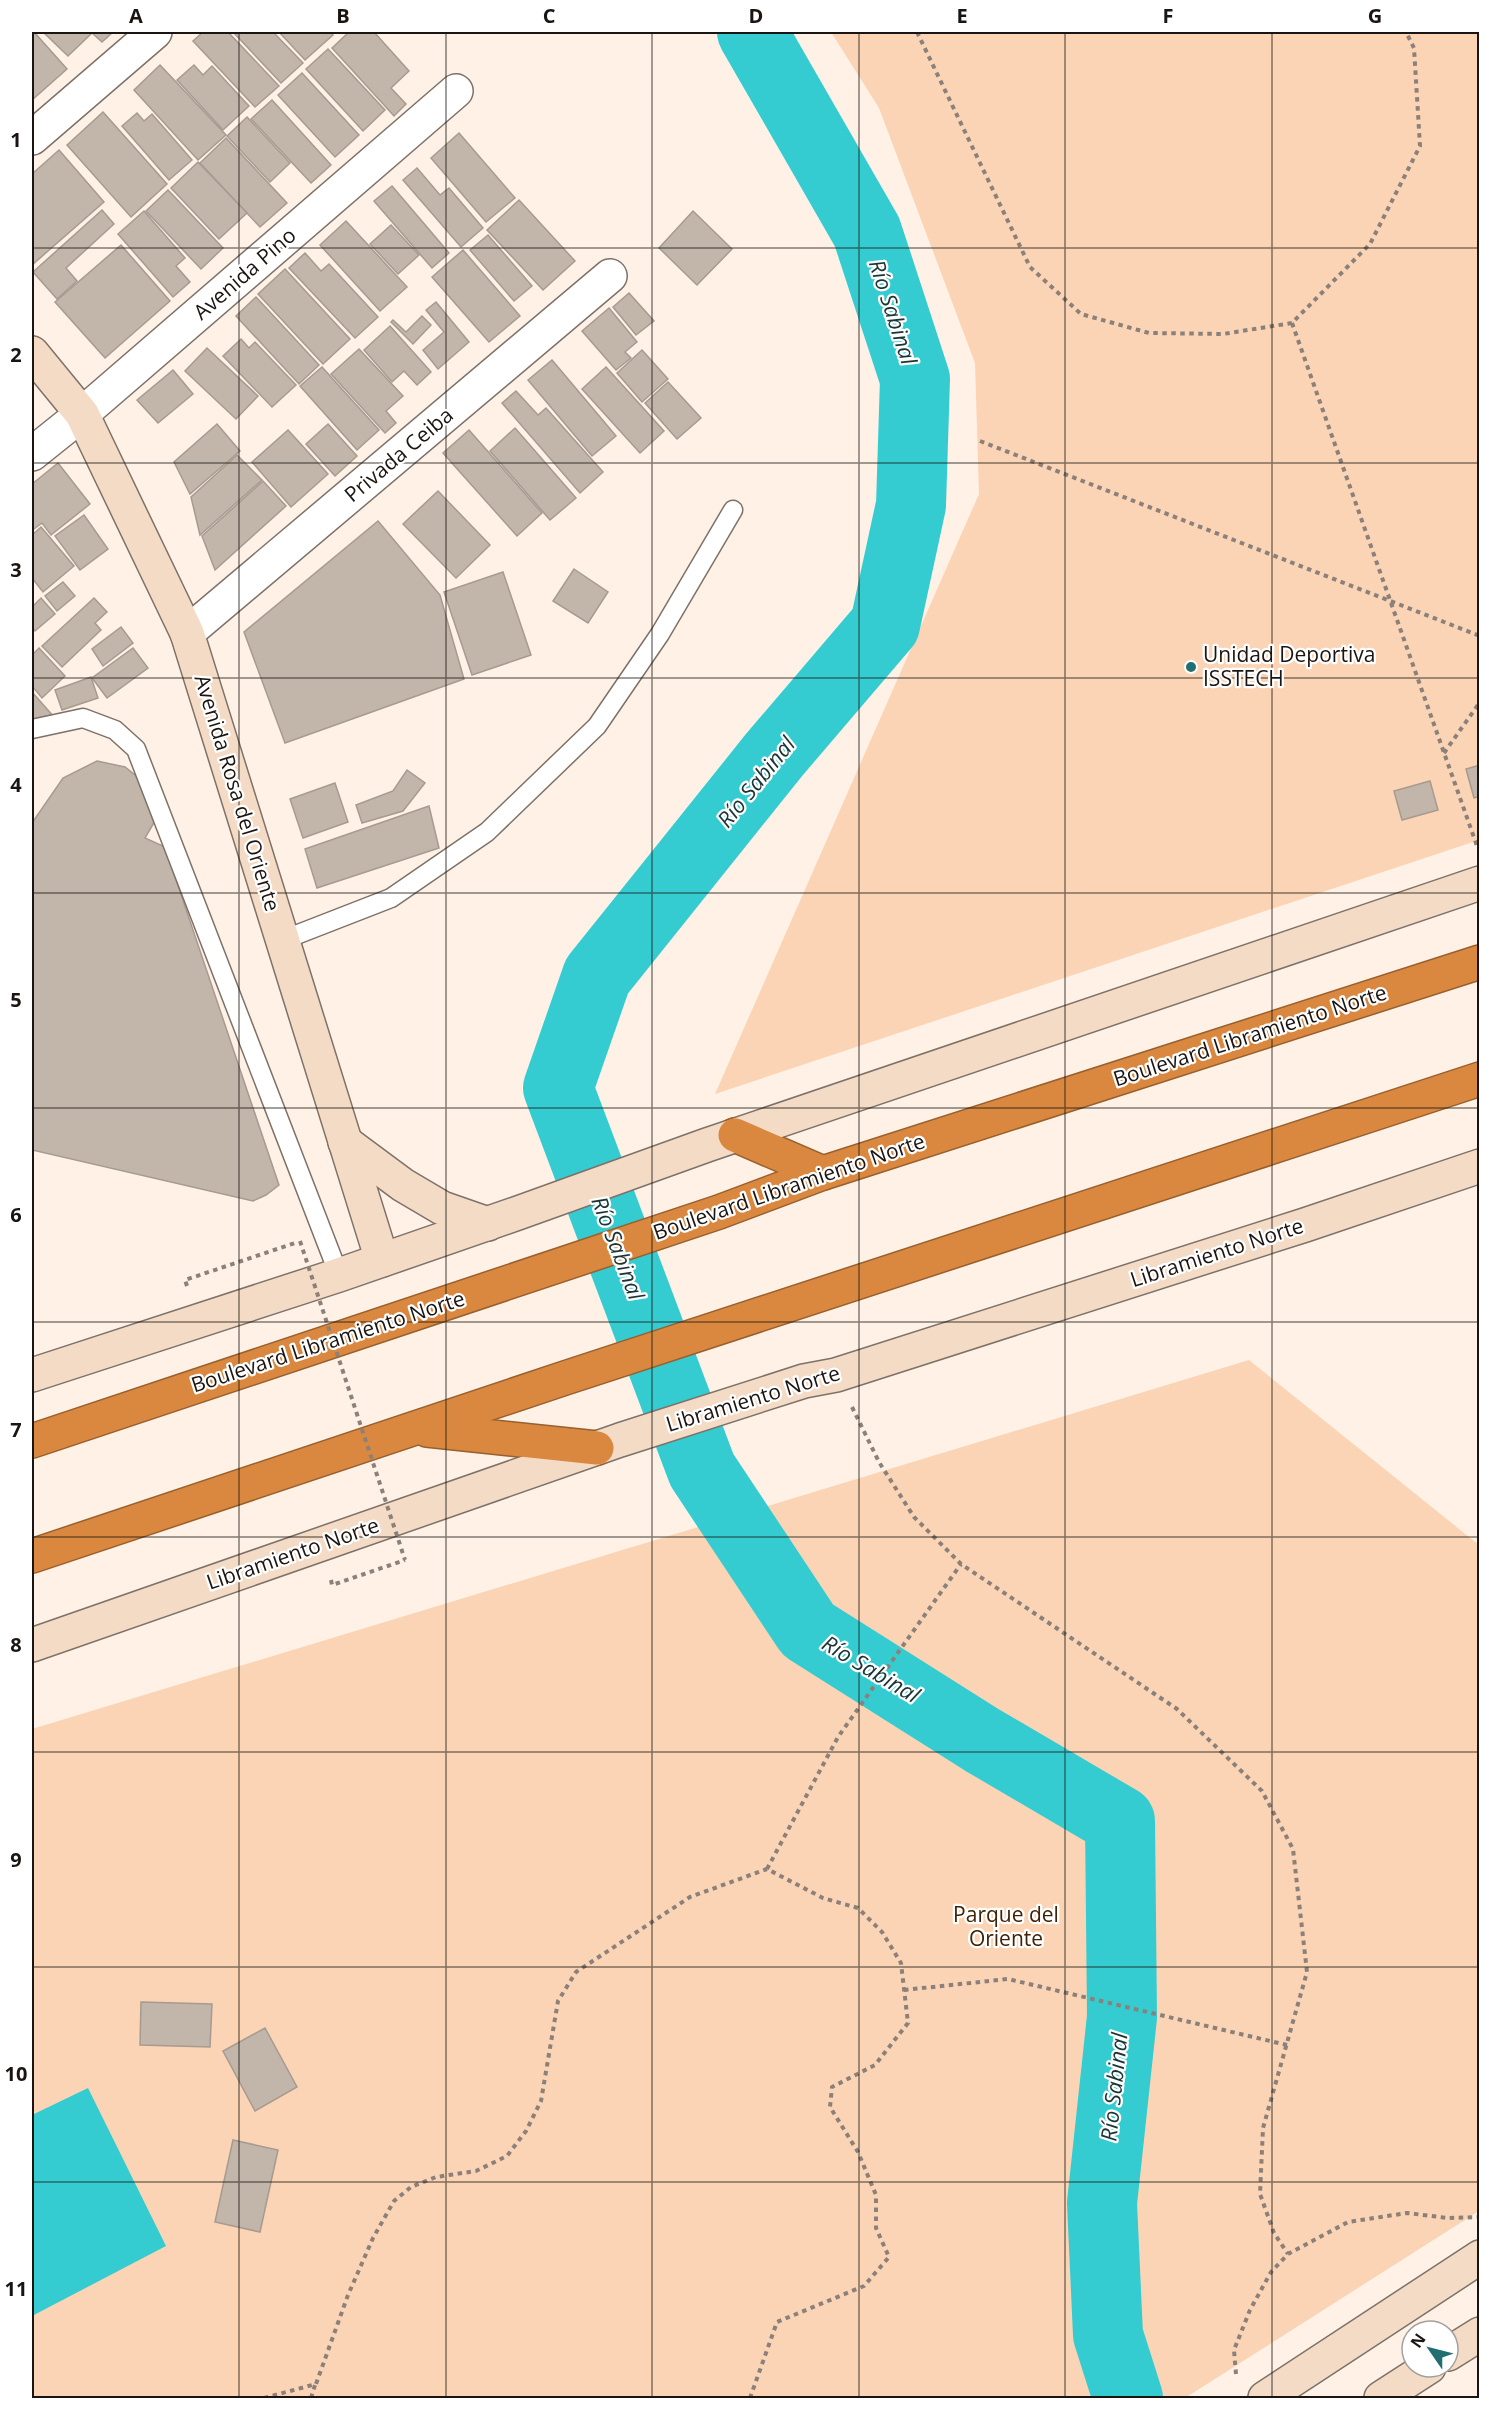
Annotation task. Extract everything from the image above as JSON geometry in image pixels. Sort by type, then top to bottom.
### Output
[{"type":"highway","name":"Boulevard Libramiento Norte","points":[[32,1441],[718,1212],[823,1173],[1479,962]]},
{"type":"highway","points":[[32,1556],[565,1378],[1479,1079]]},
{"type":"highway","points":[[721,1140],[823,1173]]},
{"type":"highway","points":[[416,1429],[608,1444]]},
{"type":"street","points":[[32,138],[154,32]]},
{"type":"street","name":"Avenida Pino","points":[[32,454],[82,414],[456,91]]},
{"type":"street","name":"Privada Ceiba","points":[[187,633],[610,276]]},
{"type":"street","name":"Avenida Rosa del Oriente","points":[[32,353],[82,414],[187,633],[382,1260]]},
{"type":"street","points":[[32,1375],[339,1275],[721,1140],[1479,883]]},
{"type":"street","points":[[345,1142],[403,1185],[442,1208],[488,1224]]},
{"type":"street","name":"Libramiento Norte","points":[[32,1645],[608,1444],[1305,1225],[1479,1166]]},
{"type":"street","points":[[1265,2398],[1479,2257]]},
{"type":"street","points":[[1460,2346],[1479,2334]]},
{"type":"street","points":[[1381,2398],[1410,2379]]},
{"type":"lane","points":[[283,940],[391,898],[487,832],[597,726],[660,634],[734,510]]},
{"type":"lane","points":[[32,729],[83,718],[114,730],[136,749],[339,1275]]},
{"type":"path","points":[[917,32],[1030,267],[1081,314],[1149,333],[1223,334],[1292,323],[1370,244],[1420,146],[1414,48],[1406,32]]},
{"type":"path","points":[[1292,323],[1479,852]]},
{"type":"path","points":[[980,441],[1479,636]]},
{"type":"path","points":[[1444,753],[1479,702]]},
{"type":"path","points":[[300,1241],[405,1560]]},
{"type":"path","points":[[820,1378],[879,1461],[914,1517],[961,1564],[1177,1709],[1262,1791],[1293,1849],[1307,1972],[1263,2128],[1260,2194],[1274,2233],[1288,2254]]},
{"type":"path","points":[[311,2398],[348,2295],[373,2238],[394,2201],[411,2187],[436,2177],[476,2171],[507,2156],[526,2131],[541,2101],[558,2001],[576,1972],[690,1897],[767,1869],[838,1737],[961,1564]]},
{"type":"path","points":[[750,2398],[777,2322],[864,2286],[889,2257],[876,2228],[876,2195],[858,2152],[830,2107],[832,2087],[875,2065],[908,2023],[901,1963],[882,1932],[858,1908],[823,1898],[767,1869]]},
{"type":"path","points":[[904,1990],[1008,1978],[1287,2045]]},
{"type":"path","points":[[1237,2379],[1234,2350],[1250,2310],[1271,2272],[1288,2254],[1348,2222],[1407,2213],[1448,2218],[1479,2217]]},
{"type":"path","points":[[264,2398],[316,2384]]},
{"type":"green space","name":"Unidad Deportiva ISSTECH","points":[[831,32],[1479,32],[1479,840],[715,1094],[979,494],[975,363],[879,108]]},
{"type":"green space","name":"Parque del Oriente","points":[[1249,1360],[1479,1545],[1479,2211],[1185,2398],[32,2398],[32,1729]]},
{"type":"water","points":[[88,2088],[166,2246],[32,2316],[32,2115]]},
{"type":"building","points":[[32,32],[67,69],[32,100]]},
{"type":"building","points":[[43,32],[89,32],[91,34],[68,56]]},
{"type":"building","points":[[91,32],[113,32],[102,42]]},
{"type":"building","points":[[203,32],[228,32],[279,86],[255,107],[193,41]]},
{"type":"building","points":[[233,32],[273,32],[303,63],[281,83]]},
{"type":"building","points":[[279,32],[330,32],[333,35],[305,60]]},
{"type":"building","points":[[349,32],[374,32],[409,71],[391,88],[406,104],[394,116],[332,48]]},
{"type":"building","points":[[328,49],[385,110],[363,131],[306,69]]},
{"type":"building","points":[[160,65],[226,135],[198,160],[134,90]]},
{"type":"building","points":[[194,65],[203,75],[212,66],[249,106],[223,130],[177,80]]},
{"type":"building","points":[[302,73],[359,135],[335,157],[278,95]]},
{"type":"building","points":[[272,100],[331,165],[311,183],[251,119]]},
{"type":"building","points":[[103,112],[167,184],[131,217],[67,145]]},
{"type":"building","points":[[137,113],[144,121],[152,114],[192,160],[169,180],[122,126]]},
{"type":"building","points":[[247,117],[290,163],[270,182],[227,136]]},
{"type":"building","points":[[459,133],[515,198],[486,222],[431,158]]},
{"type":"building","points":[[226,138],[287,203],[260,227],[200,163]]},
{"type":"building","points":[[59,150],[104,202],[32,265],[32,174]]},
{"type":"building","points":[[198,162],[247,213],[219,239],[171,188]]},
{"type":"building","points":[[417,168],[440,195],[449,188],[483,228],[461,247],[403,180]]},
{"type":"building","points":[[392,186],[449,253],[432,268],[374,201]]},
{"type":"building","points":[[168,190],[223,248],[201,269],[146,211]]},
{"type":"building","points":[[519,200],[575,261],[543,290],[487,230]]},
{"type":"building","points":[[102,210],[114,224],[66,268],[77,281],[57,299],[33,272]]},
{"type":"building","points":[[144,211],[185,258],[176,266],[190,282],[173,297],[118,234]]},
{"type":"building","points":[[693,211],[732,249],[697,285],[659,248]]},
{"type":"building","points":[[346,221],[407,287],[380,311],[320,245]]},
{"type":"building","points":[[391,225],[419,255],[398,274],[370,244]]},
{"type":"building","points":[[488,235],[532,286],[514,301],[470,250]]},
{"type":"building","points":[[121,245],[170,301],[105,358],[55,302]]},
{"type":"building","points":[[463,250],[520,316],[489,342],[432,277]]},
{"type":"building","points":[[305,253],[321,271],[329,264],[378,317],[355,338],[289,268]]},
{"type":"building","points":[[285,269],[350,339],[323,364],[258,294]]},
{"type":"building","points":[[629,293],[654,321],[636,335],[613,307]]},
{"type":"building","points":[[256,297],[319,365],[299,384],[236,316]]},
{"type":"building","points":[[436,302],[469,342],[438,369],[423,350],[444,332],[426,310]]},
{"type":"building","points":[[609,308],[637,342],[625,352],[631,358],[616,370],[582,331]]},
{"type":"building","points":[[422,316],[431,325],[413,344],[391,322],[393,320],[406,332]]},
{"type":"building","points":[[390,326],[431,372],[417,385],[404,371],[392,382],[364,350]]},
{"type":"building","points":[[241,339],[249,348],[255,342],[296,385],[272,407],[223,356]]},
{"type":"building","points":[[207,348],[258,396],[236,419],[185,371]]},
{"type":"building","points":[[359,349],[403,396],[386,411],[396,423],[385,433],[331,374]]},
{"type":"building","points":[[642,350],[668,379],[642,402],[617,373]]},
{"type":"building","points":[[552,360],[616,436],[592,456],[528,380]]},
{"type":"building","points":[[322,367],[379,430],[357,450],[300,386]]},
{"type":"building","points":[[606,367],[664,431],[640,453],[582,389]]},
{"type":"building","points":[[173,370],[193,394],[158,423],[137,400]]},
{"type":"building","points":[[668,382],[701,418],[677,439],[645,403]]},
{"type":"building","points":[[516,391],[538,415],[546,408],[603,472],[580,493],[502,403]]},
{"type":"building","points":[[217,424],[240,451],[190,494],[174,462]]},
{"type":"building","points":[[328,424],[357,456],[335,476],[306,444]]},
{"type":"building","points":[[515,428],[576,498],[550,520],[490,451]]},
{"type":"building","points":[[288,430],[328,474],[291,507],[252,462]]},
{"type":"building","points":[[469,430],[542,513],[517,536],[443,453]]},
{"type":"building","points":[[237,455],[262,480],[200,535],[191,497]]},
{"type":"building","points":[[58,463],[90,504],[51,535],[42,523],[34,529],[32,526],[32,484]]},
{"type":"building","points":[[263,481],[286,506],[215,570],[202,536]]},
{"type":"building","points":[[438,491],[490,545],[456,578],[403,524]]},
{"type":"building","points":[[84,515],[108,549],[80,570],[55,536]]},
{"type":"building","points":[[378,521],[440,595],[464,679],[285,743],[244,632]]},
{"type":"building","points":[[41,527],[74,566],[43,592],[32,578],[32,535]]},
{"type":"building","points":[[574,569],[608,592],[588,623],[553,601]]},
{"type":"building","points":[[503,572],[531,655],[472,675],[444,592]]},
{"type":"building","points":[[63,582],[75,596],[57,611],[45,596]]},
{"type":"building","points":[[41,598],[55,614],[35,631],[32,627],[32,607]]},
{"type":"building","points":[[94,598],[107,612],[95,623],[101,630],[62,667],[42,646]]},
{"type":"building","points":[[121,627],[133,643],[103,666],[92,649]]},
{"type":"building","points":[[39,648],[65,676],[42,698],[32,686],[32,655]]},
{"type":"building","points":[[133,648],[148,668],[107,698],[92,678]]},
{"type":"building","points":[[91,677],[98,698],[62,710],[55,690]]},
{"type":"building","points":[[32,692],[54,717],[32,725]]},
{"type":"building","points":[[97,761],[125,767],[150,787],[156,819],[145,838],[165,847],[279,1185],[253,1201],[32,1150],[32,823],[63,778]]},
{"type":"building","points":[[1480,765],[1480,796],[1474,798],[1466,769]]},
{"type":"building","points":[[407,770],[425,783],[403,811],[362,823],[356,805],[393,791]]},
{"type":"building","points":[[1430,781],[1438,810],[1402,820],[1394,791]]},
{"type":"building","points":[[335,783],[348,822],[303,838],[290,799]]},
{"type":"building","points":[[429,806],[439,848],[317,888],[305,849]]},
{"type":"building","points":[[141,2002],[212,2004],[210,2047],[140,2045]]},
{"type":"building","points":[[265,2028],[297,2087],[255,2111],[223,2051]]},
{"type":"building","points":[[233,2140],[278,2150],[260,2232],[215,2222]]},
{"type":"waterway","name":"Río Sabinal","points":[[752,32],[867,232],[915,379],[911,505],[885,625],[774,755],[597,976],[558,1088],[702,1470],[808,1630],[982,1740],[1120,1821],[1122,2017],[1102,2203],[1108,2335],[1128,2398]]},
{"type":"place","name":"Unidad Deportiva ISSTECH","points":[[1191,667]]}]
